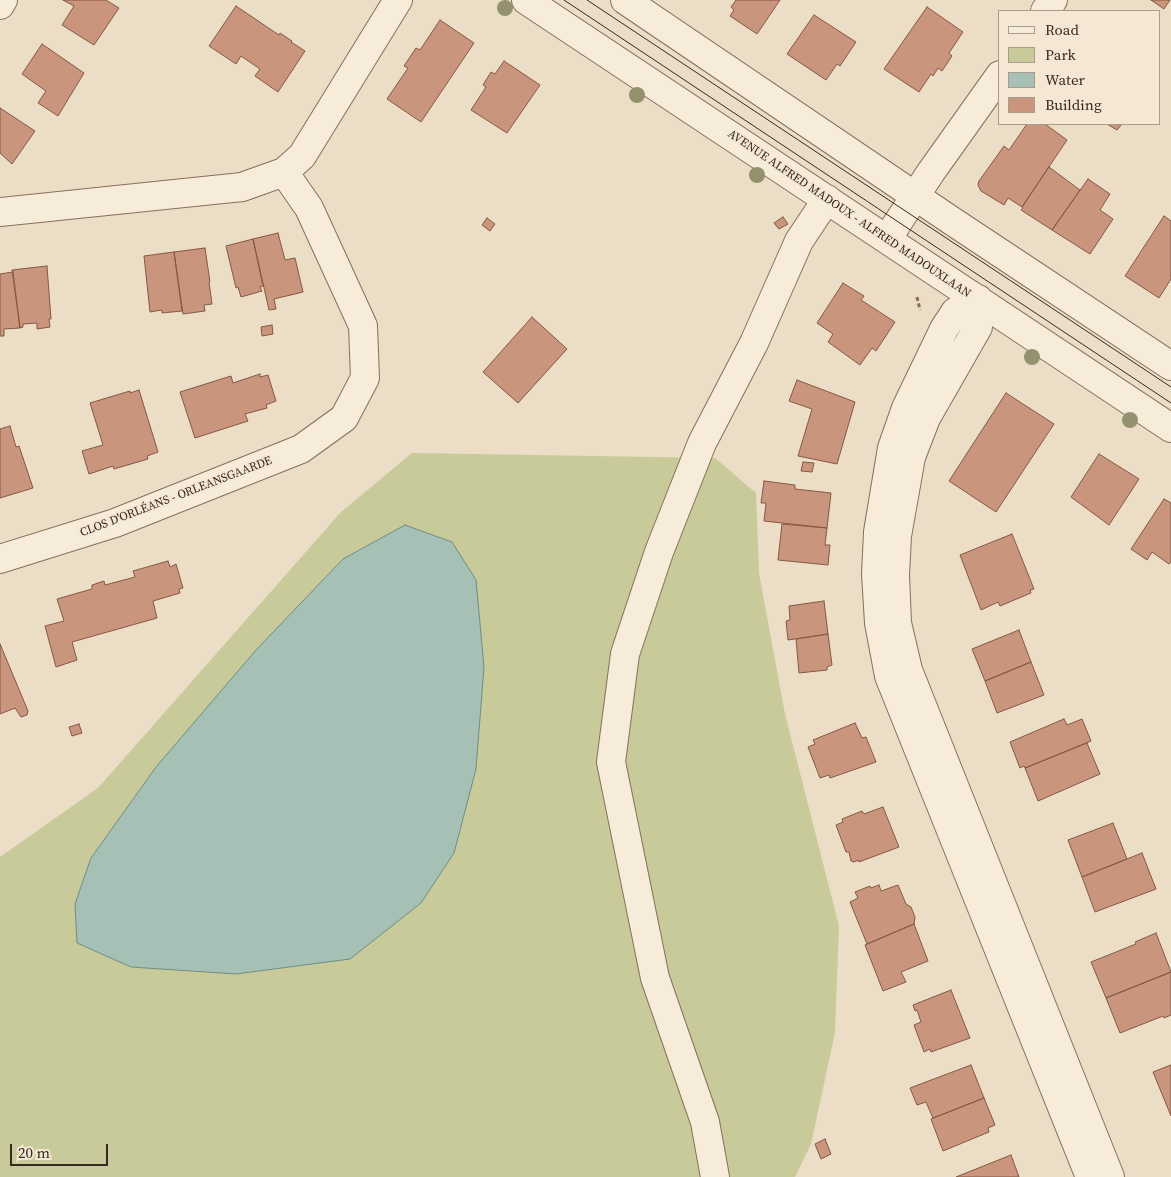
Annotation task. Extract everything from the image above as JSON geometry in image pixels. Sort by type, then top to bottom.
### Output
[{"type":"street","points":[[0,5],[3,0]]},
{"type":"street","points":[[0,212],[242,187],[284,172],[302,156],[398,0]]},
{"type":"street","name":"AVENUE ALFRED MADOUX - ALFRED MADOUXLAAN","points":[[526,0],[1171,428]]},
{"type":"street","points":[[625,0],[1171,366]]},
{"type":"street","points":[[887,239],[998,78]]},
{"type":"street","name":"CLOS D'ORLÉANS - ORLEANSGAARDE","points":[[0,559],[115,523],[301,449],[344,418],[365,378],[363,326],[310,208],[284,172]]},
{"type":"street","points":[[715,1177],[706,1122],[655,978],[611,762],[625,654],[659,552],[702,443],[754,343],[799,241],[827,199]]},
{"type":"street","points":[[1090,1177],[889,676],[879,623],[876,574],[878,532],[892,448],[906,408],[944,329],[955,312],[978,300],[978,327],[926,418],[911,457],[897,536],[895,575],[897,623],[908,670],[1110,1177]]},
{"type":"green space","points":[[412,453],[715,458],[756,493],[759,573],[785,714],[839,926],[835,1033],[811,1144],[795,1177],[0,1177],[0,857],[98,788],[341,512]]},
{"type":"water","points":[[405,525],[452,542],[476,580],[484,667],[476,769],[454,853],[421,903],[350,959],[236,974],[131,967],[77,943],[75,904],[91,858],[156,767],[256,650],[343,559]]},
{"type":"building","points":[[63,0],[106,0],[119,8],[94,45],[62,25],[74,6]]},
{"type":"building","points":[[736,0],[780,0],[757,34],[730,16],[734,10],[731,7]]},
{"type":"building","points":[[1151,0],[1170,0],[1164,9]]},
{"type":"building","points":[[236,6],[305,51],[278,92],[255,76],[260,69],[241,56],[236,64],[209,46]]},
{"type":"building","points":[[927,7],[963,32],[949,53],[952,56],[942,71],[938,68],[933,76],[931,74],[919,92],[884,69]]},
{"type":"building","points":[[814,15],[856,42],[840,66],[837,64],[826,80],[787,54]]},
{"type":"building","points":[[440,20],[474,43],[421,122],[387,99],[408,68],[404,66],[416,48],[420,50]]},
{"type":"building","points":[[42,44],[84,73],[58,116],[38,103],[46,91],[22,74]]},
{"type":"building","points":[[504,61],[540,85],[507,133],[471,110],[486,87],[483,85],[491,72],[495,74]]},
{"type":"building","points":[[0,108],[35,131],[12,164],[0,153]]},
{"type":"building","points":[[1026,125],[1046,125],[1067,140],[1022,207],[1008,198],[1004,205],[981,191],[978,185],[1004,146],[1009,150]]},
{"type":"building","points":[[1109,125],[1121,125],[1117,130]]},
{"type":"building","points":[[1049,167],[1080,190],[1052,230],[1021,210]]},
{"type":"building","points":[[1088,179],[1110,194],[1100,210],[1113,219],[1090,254],[1052,230]]},
{"type":"building","points":[[1164,216],[1171,221],[1171,279],[1159,298],[1125,276]]},
{"type":"building","points":[[783,217],[788,224],[779,229],[774,223]]},
{"type":"building","points":[[487,218],[495,224],[490,231],[482,225]]},
{"type":"building","points":[[278,233],[285,260],[295,258],[303,292],[274,299],[276,309],[269,310],[253,239]]},
{"type":"building","points":[[253,239],[263,286],[260,287],[262,291],[241,297],[238,287],[236,288],[226,246]]},
{"type":"building","points":[[205,248],[212,304],[204,305],[205,311],[183,314],[174,252]]},
{"type":"building","points":[[174,252],[182,311],[162,313],[162,310],[150,312],[144,256]]},
{"type":"building","points":[[47,266],[50,327],[37,329],[37,323],[23,324],[23,327],[20,328],[12,270]]},
{"type":"building","points":[[13,272],[20,328],[4,329],[4,336],[0,336],[0,274]]},
{"type":"building","points":[[843,283],[864,296],[861,300],[895,322],[876,351],[872,348],[860,365],[828,342],[833,334],[817,323]]},
{"type":"building","points":[[532,317],[567,349],[518,403],[483,372]]},
{"type":"building","points":[[272,325],[273,334],[262,336],[261,327]]},
{"type":"building","points":[[260,374],[260,377],[268,375],[276,401],[266,405],[267,408],[245,414],[248,421],[195,438],[180,392],[231,376],[233,383]]},
{"type":"building","points":[[797,380],[855,402],[837,464],[798,456],[812,409],[789,401]]},
{"type":"building","points":[[139,390],[158,452],[147,456],[148,459],[114,469],[113,466],[89,474],[82,451],[103,445],[90,403]]},
{"type":"building","points":[[1006,393],[1054,424],[996,512],[949,481]]},
{"type":"building","points":[[10,426],[16,447],[19,446],[33,488],[0,498],[0,429]]},
{"type":"building","points":[[1099,454],[1139,479],[1109,525],[1071,497]]},
{"type":"building","points":[[803,462],[814,463],[812,472],[801,471]]},
{"type":"building","points":[[764,481],[795,485],[795,489],[831,493],[827,528],[764,521],[766,503],[761,503]]},
{"type":"building","points":[[1164,499],[1171,503],[1171,562],[1169,564],[1152,552],[1147,560],[1131,549]]},
{"type":"building","points":[[782,524],[827,528],[825,545],[830,545],[828,565],[778,560]]},
{"type":"building","points":[[1012,534],[1034,589],[1030,590],[1031,593],[1000,606],[998,602],[981,610],[960,555]]},
{"type":"building","points":[[168,561],[170,567],[176,564],[183,588],[179,589],[180,593],[153,601],[157,618],[72,642],[77,660],[56,667],[45,626],[64,621],[57,599],[92,589],[92,585],[104,581],[105,585],[135,577],[133,571]]},
{"type":"building","points":[[824,601],[828,634],[788,640],[786,621],[790,620],[789,606]]},
{"type":"building","points":[[1019,630],[1031,662],[985,681],[972,649]]},
{"type":"building","points":[[828,634],[832,665],[827,667],[827,670],[799,673],[796,639]]},
{"type":"building","points":[[0,644],[28,711],[27,715],[21,717],[15,708],[0,714]]},
{"type":"building","points":[[1031,662],[1044,695],[997,713],[985,681]]},
{"type":"building","points":[[1064,719],[1067,725],[1082,719],[1091,741],[1025,768],[1024,766],[1020,768],[1010,742]]},
{"type":"building","points":[[855,723],[862,738],[866,737],[876,762],[830,778],[829,775],[820,778],[808,747],[815,744],[813,740]]},
{"type":"building","points":[[79,724],[82,733],[72,736],[69,727]]},
{"type":"building","points":[[1087,743],[1100,774],[1038,801],[1025,768]]},
{"type":"building","points":[[883,807],[899,847],[859,862],[859,860],[851,861],[849,852],[846,852],[836,825],[843,822],[842,819],[862,811],[864,814]]},
{"type":"building","points":[[1113,823],[1127,859],[1082,877],[1068,840]]},
{"type":"building","points":[[1142,853],[1156,889],[1095,912],[1082,877]]},
{"type":"building","points":[[879,885],[881,891],[898,885],[906,904],[911,907],[915,917],[914,924],[867,944],[850,902],[858,898],[855,892],[870,886],[871,888]]},
{"type":"building","points":[[914,924],[928,961],[901,972],[906,982],[883,991],[865,945]]},
{"type":"building","points":[[1156,933],[1171,972],[1106,998],[1091,962],[1136,944],[1135,942]]},
{"type":"building","points":[[1171,972],[1171,1015],[1164,1018],[1163,1016],[1120,1033],[1106,998]]},
{"type":"building","points":[[951,990],[970,1038],[931,1052],[930,1049],[924,1052],[914,1025],[921,1022],[913,1005]]},
{"type":"building","points":[[971,1065],[984,1098],[933,1118],[926,1102],[917,1105],[910,1088]]},
{"type":"building","points":[[1171,1065],[1171,1116],[1153,1072]]},
{"type":"building","points":[[984,1098],[995,1125],[988,1128],[989,1132],[943,1151],[931,1119]]},
{"type":"building","points":[[825,1139],[831,1154],[821,1159],[815,1144]]},
{"type":"building","points":[[1011,1155],[1019,1177],[956,1177]]},
{"type":"tram line","points":[[564,0],[1171,403]]},
{"type":"tram line","points":[[587,0],[1171,387]]}]
